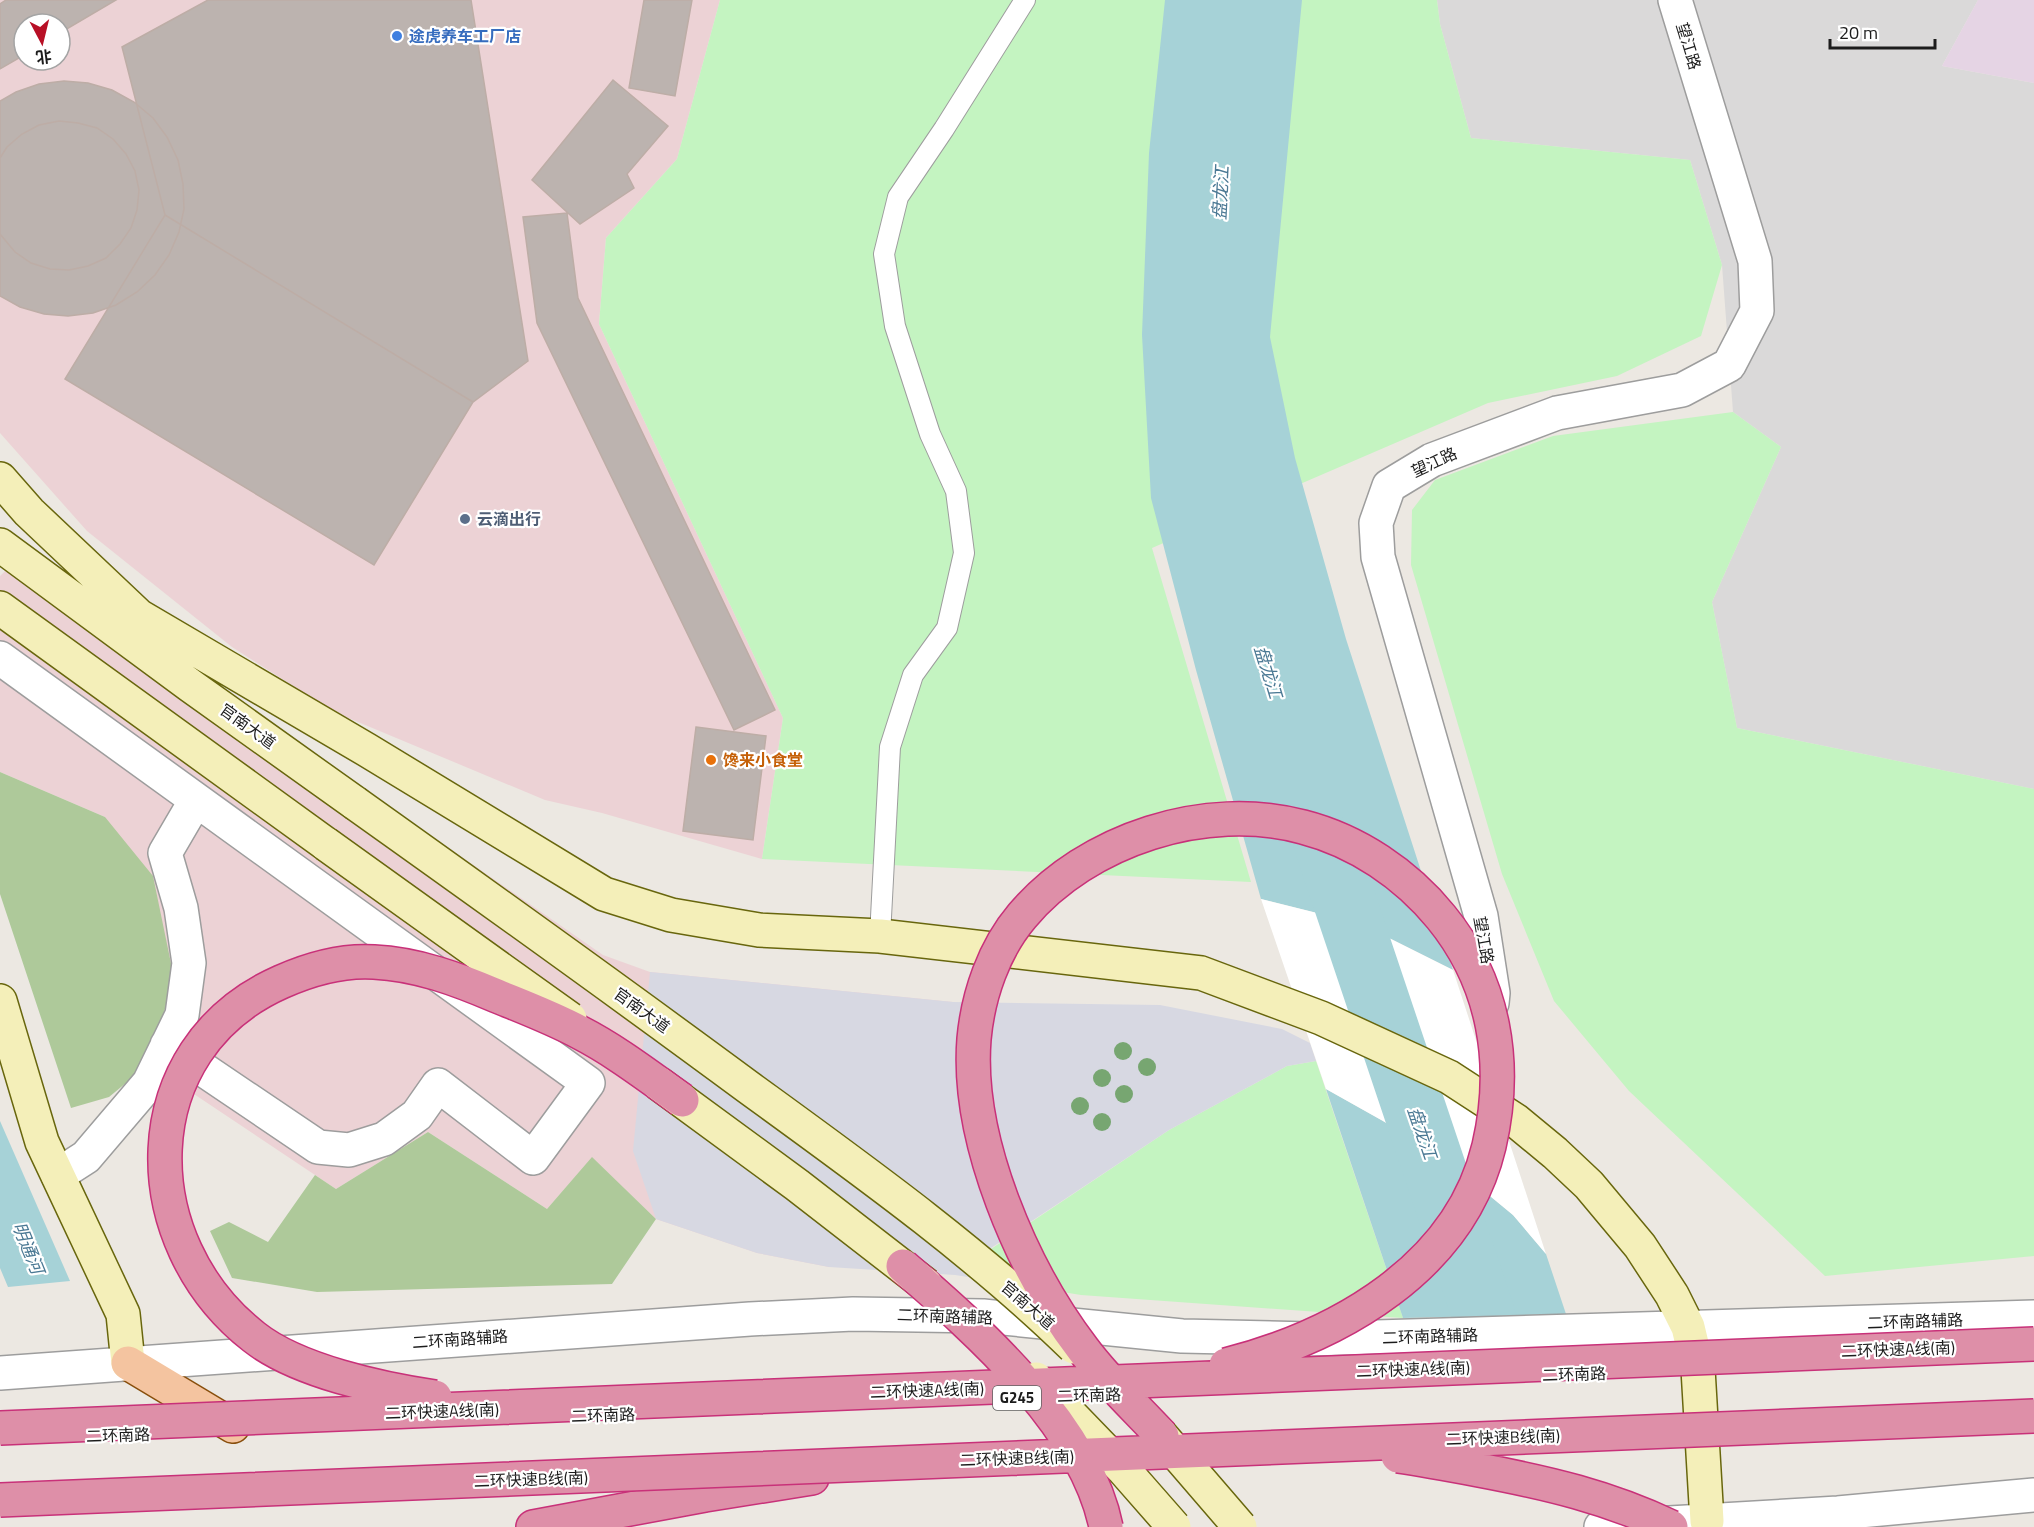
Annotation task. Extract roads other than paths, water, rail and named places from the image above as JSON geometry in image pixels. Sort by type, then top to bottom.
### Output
[{"type":"highway","points":[[1082,1384],[1107,1382],[1115,1382],[1205,1370],[1254,1357],[1311,1335],[1352,1314],[1400,1282],[1422,1263],[1437,1247],[1461,1213],[1476,1183],[1488,1149],[1496,1109],[1498,1066],[1493,1020],[1479,976],[1457,935],[1427,899],[1390,868],[1349,844],[1303,827],[1253,819],[1200,821],[1145,834],[1094,856],[1053,884],[1020,917],[997,954],[982,994],[974,1038],[974,1083],[981,1130],[994,1178],[1031,1262],[1071,1333],[1094,1364],[1107,1378],[1115,1386],[1140,1413],[1174,1444],[1309,1449],[1401,1457],[1504,1475],[1593,1495],[1671,1527]]},
{"type":"highway","points":[[640,1402],[555,1405],[497,1403],[418,1394],[372,1385],[314,1367],[283,1355],[256,1340],[212,1297],[181,1243],[171,1214],[166,1182],[165,1150],[169,1118],[178,1086],[193,1056],[238,1006],[267,988],[300,973],[334,964],[371,962],[410,966],[448,976],[539,1013],[581,1033],[618,1055],[682,1100]]},
{"type":"highway","points":[[903,1266],[981,1337],[1036,1398],[1068,1440],[1085,1469],[1100,1501],[1106,1527]]},
{"type":"highway","name":"二环快速A线(南)","points":[[0,1428],[2034,1344]]},
{"type":"highway","name":"二环快速B线(南)","points":[[0,1500],[982,1460],[1174,1444],[2034,1416]]},
{"type":"highway","points":[[533,1527],[673,1500],[797,1480],[900,1467],[982,1460]]},
{"type":"main road","points":[[0,479],[29,512],[139,616],[367,750],[604,894],[671,915],[759,930],[880,936],[1201,973],[1321,1018],[1449,1077],[1496,1108],[1555,1153],[1589,1185],[1617,1217],[1658,1273],[1688,1327],[1698,1369],[1707,1521]]},
{"type":"main road","points":[[0,535],[29,512]]},
{"type":"main road","name":"官南大道","points":[[0,545],[191,686],[711,1059],[882,1186],[1029,1306],[1109,1381],[1174,1444],[1240,1527]]},
{"type":"main road","points":[[0,608],[682,1100],[903,1266],[987,1335],[1037,1380],[1124,1470],[1174,1527]]},
{"type":"main road","points":[[0,1001],[42,1142],[123,1314],[128,1363],[240,1430]]},
{"type":"main road","name":"二环南路","points":[[0,1440],[2034,1355]]},
{"type":"main road","points":[[0,1491],[2034,1406]]},
{"type":"street","name":"望江路","points":[[1496,1108],[1490,1045],[1493,993],[1481,916],[1378,557],[1376,523],[1389,486],[1432,460],[1557,413],[1682,390],[1729,365],[1757,311],[1755,261],[1675,0]]},
{"type":"street","points":[[0,658],[588,1083],[533,1158],[438,1085],[417,1115],[384,1139],[349,1150],[318,1147],[167,1045]]},
{"type":"street","points":[[58,1175],[86,1157],[149,1083],[182,1015],[189,963],[181,908],[165,853],[196,800]]},
{"type":"street","name":"二环南路辅路","points":[[0,1373],[750,1319],[853,1314],[983,1316],[1182,1336],[1240,1339],[1322,1339],[2034,1317]]},
{"type":"street","points":[[1600,1527],[1838,1513],[2034,1495]]},
{"type":"lane","points":[[880,936],[890,747],[913,675],[947,628],[964,554],[956,491],[930,434],[895,326],[884,254],[898,197],[944,129],[1025,0]]},
{"type":"water","points":[[1165,0],[1302,0],[1270,337],[1295,458],[1346,639],[1453,970],[1391,939],[1317,913],[1261,899],[1196,670],[1151,498],[1142,335],[1149,153]]},
{"type":"water","points":[[1326,1089],[1450,1163],[1513,1215],[1546,1254],[1566,1314],[1403,1318]]},
{"type":"water","name":"明通河","points":[[0,1121],[70,1281],[8,1287],[0,1268]]},
{"type":"waterway","name":"盘龙江","points":[[1325,843],[1484,1316]]},
{"type":"place","name":"途虎养车工厂店","points":[[397,36]]},
{"type":"place","name":"云滴出行","points":[[465,519]]},
{"type":"place","name":"馋来小食堂","points":[[711,760]]}]
